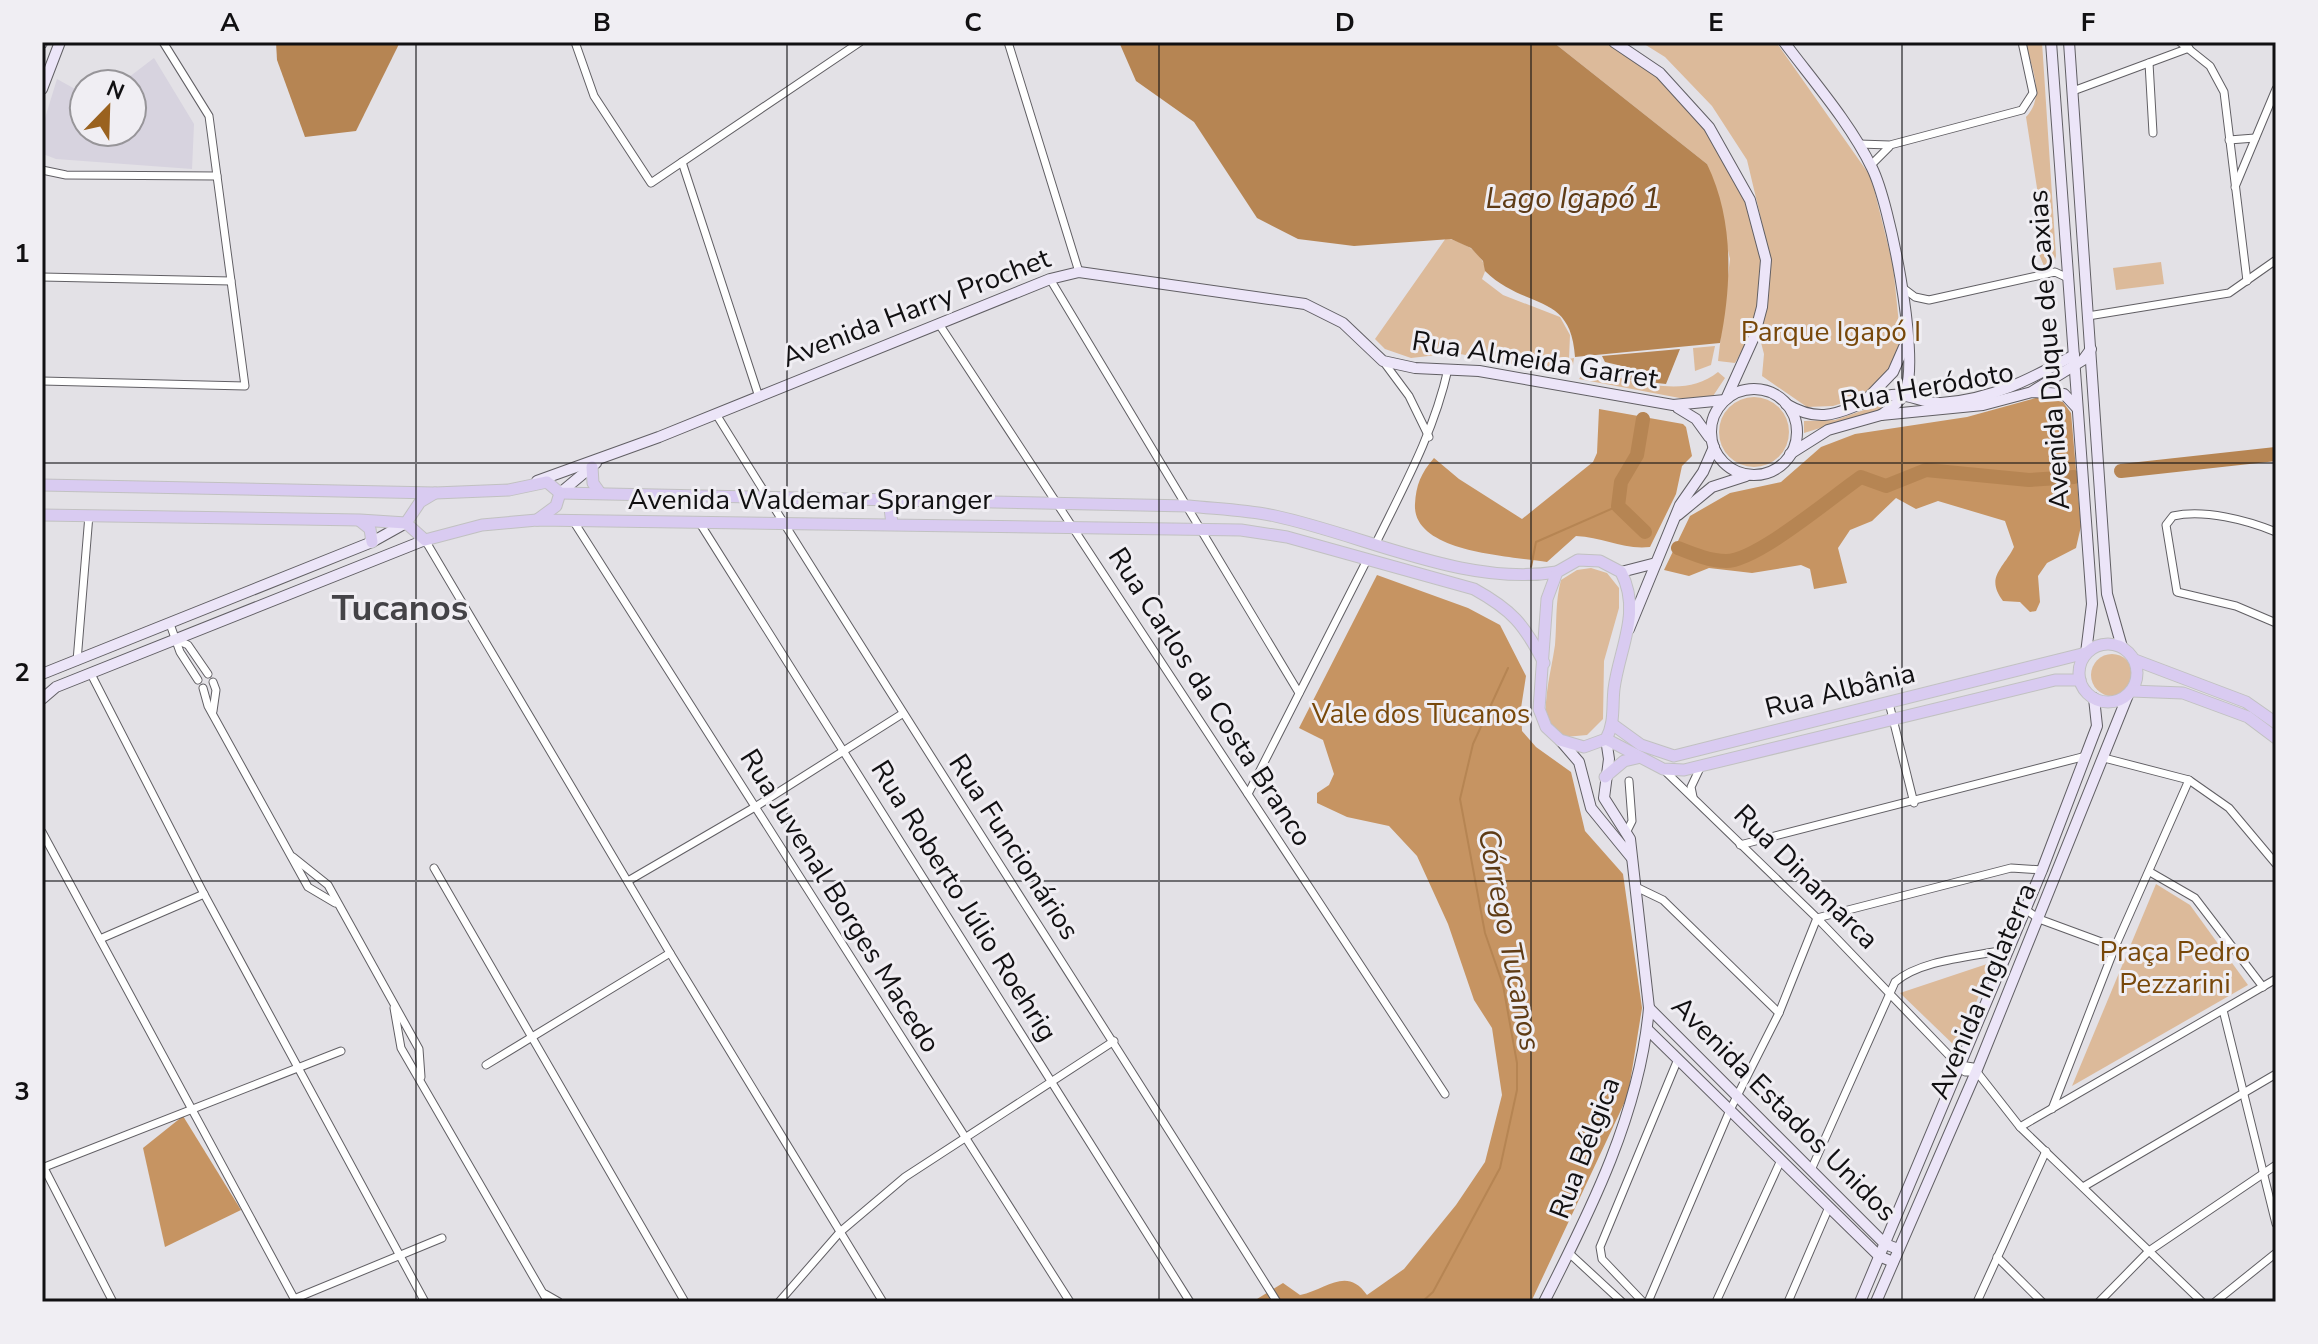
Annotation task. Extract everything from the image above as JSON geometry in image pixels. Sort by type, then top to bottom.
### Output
[{"type":"main road","points":[[42,89],[60,42]]},
{"type":"main road","points":[[1614,42],[1660,73],[1709,127],[1750,200],[1766,260],[1762,307],[1754,337],[1737,368],[1726,400],[1712,423],[1713,446],[1731,468],[1752,475],[1774,470],[1790,454],[1796,425],[1786,404],[1760,390],[1745,390],[1726,400]]},
{"type":"main road","points":[[1784,42],[1871,165],[1883,193],[1916,391],[1940,403]]},
{"type":"main road","name":"Avenida Duque de Caxias","points":[[2051,42],[2077,360],[2092,604],[2086,653]]},
{"type":"main road","name":"Avenida Duque de Caxias","points":[[2069,42],[2107,594],[2122,647]]},
{"type":"main road","name":"Avenida Harry Prochet","points":[[534,483],[566,468],[596,463],[758,394],[1050,279],[1079,272],[1305,304],[1343,323],[1383,361]]},
{"type":"main road","points":[[1849,411],[1870,398],[1889,378],[1901,359],[1905,333]]},
{"type":"main road","points":[[2032,392],[2091,349]]},
{"type":"main road","points":[[2077,360],[2093,369]]},
{"type":"main road","name":"Rua Heródoto","points":[[1786,404],[1812,416],[1849,411],[1885,397],[1903,395],[1940,403],[2016,386],[2077,360]]},
{"type":"main road","name":"Rua Almeida Garret","points":[[1383,361],[1562,384],[1673,405],[1726,400]]},
{"type":"main road","points":[[1881,415],[1903,395],[1909,363]]},
{"type":"main road","points":[[2032,392],[2064,394],[2078,409]]},
{"type":"main road","name":"Rua Heródoto","points":[[1790,454],[1828,430],[1881,415],[1983,405],[2032,392]]},
{"type":"main road","name":"Rua Almeida Garret","points":[[1673,405],[1696,419],[1713,446]]},
{"type":"main road","name":"Rua Bélgica","points":[[1544,1302],[1569,1253],[1636,1094],[1647,1029],[1649,1008],[1635,862],[1627,831],[1608,809],[1604,798],[1609,759],[1606,739],[1612,724],[1614,689],[1628,631],[1684,497],[1703,472],[1713,446]]},
{"type":"main road","points":[[596,463],[593,483],[600,493]]},
{"type":"main road","name":"Avenida Harry Prochet","points":[[560,493],[596,463]]},
{"type":"main road","name":"Rua Bélgica","points":[[1676,516],[1712,487],[1752,475]]},
{"type":"main road","name":"Avenida Waldemar Spranger","points":[[534,483],[547,482],[560,493],[1189,506],[1273,516],[1485,573],[1533,576],[1557,572]]},
{"type":"main road","points":[[42,485],[435,493],[509,490],[534,483]]},
{"type":"main road","points":[[42,674],[372,542],[406,523],[420,502],[435,493]]},
{"type":"main road","points":[[537,520],[556,506],[560,493]]},
{"type":"main road","points":[[889,500],[892,524]]},
{"type":"main road","points":[[42,515],[406,523],[425,540],[56,687],[42,699]]},
{"type":"main road","points":[[360,520],[370,529],[372,542]]},
{"type":"main road","name":"Avenida Waldemar Spranger","points":[[425,540],[482,525],[537,520],[701,525],[1200,527],[1287,537],[1474,589],[1501,604],[1525,626],[1544,663]]},
{"type":"main road","points":[[1635,862],[1591,808],[1579,762],[1546,727],[1539,709],[1547,599],[1557,572],[1578,560],[1600,561],[1621,572],[1656,563]]},
{"type":"main road","points":[[1621,572],[1631,604],[1628,631]]},
{"type":"main road","points":[[2276,723],[2246,702],[2135,660],[2122,647],[2105,643],[2086,653],[2081,661],[2080,680],[2094,698],[2111,702],[2130,693],[2183,693],[2248,717],[2276,738]]},
{"type":"main road","name":"Rua Albânia","points":[[1612,724],[1641,745],[1674,756],[2086,653]]},
{"type":"main road","points":[[2130,693],[2138,676],[2135,660]]},
{"type":"main road","name":"Rua Albânia","points":[[1663,769],[1684,770],[2055,680],[2080,680]]},
{"type":"main road","name":"Avenida Inglaterra","points":[[1876,1302],[1976,1072],[2130,693]]},
{"type":"main road","name":"Avenida Inglaterra","points":[[1860,1302],[2086,758],[2097,726],[2094,698]]},
{"type":"main road","points":[[1560,740],[1584,747],[1606,739]]},
{"type":"main road","name":"Rua Dinamarca","points":[[1606,739],[1663,769]]},
{"type":"main road","points":[[2091,742],[2104,758]]},
{"type":"main road","points":[[1605,777],[1624,761],[1637,758]]},
{"type":"main road","points":[[2086,758],[2104,758]]},
{"type":"main road","name":"Avenida Estados Unidos","points":[[1649,1008],[1885,1244]]},
{"type":"main road","name":"Avenida Estados Unidos","points":[[1647,1029],[1879,1256]]},
{"type":"main road","points":[[1885,1244],[1898,1249]]},
{"type":"main road","points":[[1879,1256],[1893,1262]]},
{"type":"street","points":[[42,381],[245,386],[209,116],[187,75],[163,42]]},
{"type":"street","points":[[575,42],[594,96],[651,183],[860,42]]},
{"type":"street","points":[[1008,42],[1079,272]]},
{"type":"street","points":[[1858,144],[1890,145],[2026,107],[2033,85],[2022,42]]},
{"type":"street","points":[[2180,42],[2210,66],[2224,92],[2247,281]]},
{"type":"street","points":[[2073,91],[2189,48]]},
{"type":"street","points":[[2149,63],[2153,133]]},
{"type":"street","points":[[2234,189],[2276,89]]},
{"type":"street","points":[[2229,140],[2255,138]]},
{"type":"street","points":[[1871,165],[1890,145]]},
{"type":"street","points":[[682,162],[758,394]]},
{"type":"street","points":[[42,170],[66,175],[217,176]]},
{"type":"street","points":[[2088,316],[2229,293],[2276,260]]},
{"type":"street","points":[[1901,287],[1915,297],[1929,300],[2053,272],[2068,278]]},
{"type":"street","points":[[42,277],[231,281]]},
{"type":"street","points":[[1050,279],[1299,693]]},
{"type":"street","name":"Rua Carlos da Costa Branco","points":[[939,324],[1445,1094]]},
{"type":"street","name":"Rua Almeida Garret","points":[[1383,361],[1409,396],[1429,437]]},
{"type":"street","points":[[1376,543],[1429,437],[1439,412],[1448,369]]},
{"type":"street","name":"Rua Funcionários","points":[[716,414],[902,714],[1114,1041],[1277,1302]]},
{"type":"street","points":[[77,661],[89,515]]},
{"type":"street","points":[[2276,532],[2207,516],[2171,517],[2166,525],[2177,592],[2236,606],[2276,623]]},
{"type":"street","name":"Rua Juvenal Borges Macedo","points":[[574,522],[1070,1302]]},
{"type":"street","name":"Rua Roberto Júlio Roehrig","points":[[701,525],[1190,1302]]},
{"type":"street","points":[[425,540],[670,953],[883,1302]]},
{"type":"street","points":[[1248,794],[1367,560]]},
{"type":"street","points":[[170,624],[178,648],[202,687],[213,714],[305,882],[335,903]]},
{"type":"street","points":[[177,640],[188,645],[212,682],[213,714]]},
{"type":"street","points":[[91,674],[204,894],[300,1066],[425,1302]]},
{"type":"street","points":[[202,687],[212,682]]},
{"type":"street","points":[[1889,703],[1914,803]]},
{"type":"street","points":[[628,881],[755,807],[902,714]]},
{"type":"street","points":[[1740,845],[2086,758]]},
{"type":"street","points":[[2104,758],[2189,780],[2229,808],[2276,864]]},
{"type":"street","points":[[1693,799],[1691,787],[1701,766]]},
{"type":"street","name":"Rua Dinamarca","points":[[1663,769],[1817,918],[1960,1065],[1970,1065],[2020,1127],[2202,1302]]},
{"type":"street","points":[[2052,1109],[2115,947],[2189,780]]},
{"type":"street","points":[[1627,831],[1632,821],[1629,781]]},
{"type":"street","points":[[42,832],[295,1300],[442,1238]]},
{"type":"street","points":[[293,857],[323,879],[394,1008],[409,1029],[419,1049],[421,1081]]},
{"type":"street","points":[[434,868],[685,1302]]},
{"type":"street","points":[[1678,1059],[1600,1247],[1602,1259],[1645,1302],[1730,1110],[1779,1013],[1817,918],[2011,868],[2042,870]]},
{"type":"street","points":[[305,882],[314,872]]},
{"type":"street","points":[[2150,872],[2195,898],[2263,987]]},
{"type":"street","points":[[313,890],[323,879]]},
{"type":"street","points":[[1636,887],[1663,900],[1779,1013]]},
{"type":"street","points":[[100,939],[204,894]]},
{"type":"street","points":[[2023,914],[2115,947]]},
{"type":"street","points":[[1811,1170],[1889,995],[1904,974],[2009,949]]},
{"type":"street","points":[[486,1065],[670,953]]},
{"type":"street","points":[[2020,1127],[2276,979]]},
{"type":"street","points":[[394,1008],[396,1034],[407,1060],[548,1302]]},
{"type":"street","points":[[2223,1010],[2276,1224]]},
{"type":"street","points":[[396,1034],[409,1029]]},
{"type":"street","points":[[779,1302],[840,1232],[905,1177],[1114,1041]]},
{"type":"street","points":[[113,1302],[43,1166],[341,1051]]},
{"type":"street","points":[[407,1060],[420,1058]]},
{"type":"street","points":[[2083,1187],[2276,1074]]},
{"type":"street","points":[[2064,1078],[2075,1095]]},
{"type":"street","points":[[1977,1302],[2046,1151]]},
{"type":"street","points":[[1716,1302],[1781,1160]]},
{"type":"street","points":[[2099,1302],[2149,1251],[2276,1165]]},
{"type":"street","points":[[1788,1302],[1829,1207]]},
{"type":"street","points":[[1569,1253],[1622,1302]]},
{"type":"street","points":[[2215,1302],[2276,1253]]},
{"type":"street","points":[[1997,1257],[2042,1302]]},
{"type":"street","points":[[543,1293],[559,1302]]},
{"type":"shaded area","points":[[154,58],[194,124],[192,169],[56,159],[43,154],[42,128],[57,79],[68,85],[68,148],[148,148],[148,68],[141,68]]},
{"type":"green space","name":"Parque Igapó I","points":[[1553,42],[1602,42],[1635,59],[1685,105],[1726,164],[1754,227],[1761,271],[1756,313],[1735,363],[1718,361],[1730,259],[1707,164]]},
{"type":"green space","name":"Parque Igapó I","points":[[1641,42],[1776,42],[1871,177],[1893,265],[1901,344],[1888,372],[1859,398],[1833,406],[1807,407],[1762,376],[1764,354],[1759,335],[1771,261],[1747,160],[1712,106],[1665,57]]},
{"type":"green space","points":[[2025,42],[2042,42],[2056,256],[2055,260],[2044,266],[2036,247],[2045,240],[2026,117],[2032,109],[2036,91]]},
{"type":"green space","points":[[1446,238],[1475,252],[1486,269],[1482,279],[1503,295],[1560,317],[1570,335],[1569,359],[1574,358],[1573,365],[1554,372],[1455,353],[1411,358],[1385,349],[1375,339]]},
{"type":"green space","points":[[2161,262],[2164,284],[2116,290],[2113,268]]},
{"type":"green space","points":[[1715,346],[1711,365],[1695,371],[1693,348]]},
{"type":"green space","points":[[1718,372],[1725,378],[1713,396],[1685,399],[1579,379],[1583,373],[1672,387],[1704,381]]},
{"type":"green space","points":[[1754,397],[1779,407],[1789,432],[1779,457],[1754,467],[1729,457],[1719,432],[1729,407]]},
{"type":"green space","points":[[2039,397],[2063,402],[2071,413],[2081,526],[2076,548],[2047,563],[2038,576],[2040,602],[2036,611],[2030,612],[2020,602],[2003,601],[1998,593],[1998,573],[2014,547],[2005,521],[1938,501],[1916,509],[1896,498],[1872,521],[1850,530],[1838,548],[1847,583],[1814,589],[1810,569],[1801,565],[1752,573],[1709,568],[1689,576],[1664,570],[1690,516],[1730,493],[1781,482],[1821,447],[1855,434],[1967,417]]},
{"type":"green space","points":[[1896,399],[1882,409],[1804,433],[1804,421],[1835,420]]},
{"type":"green space","points":[[1599,409],[1686,427],[1692,456],[1682,466],[1676,494],[1650,547],[1631,547],[1576,536],[1547,562],[1466,549],[1429,533],[1418,520],[1415,504],[1418,485],[1434,458],[1459,479],[1522,519],[1593,462],[1597,453]]},
{"type":"green space","points":[[1591,568],[1607,573],[1619,588],[1619,608],[1604,661],[1603,719],[1587,735],[1565,737],[1546,722],[1558,596],[1561,580],[1577,570]]},
{"type":"green space","name":"Vale dos Tucanos","points":[[1377,575],[1468,608],[1500,625],[1526,676],[1521,708],[1522,731],[1536,747],[1571,772],[1585,831],[1623,874],[1642,1008],[1628,1095],[1531,1302],[1259,1302],[1257,1299],[1283,1283],[1300,1295],[1336,1282],[1352,1282],[1367,1295],[1404,1269],[1456,1205],[1485,1162],[1502,1095],[1492,1028],[1474,1000],[1448,924],[1417,856],[1389,826],[1347,817],[1317,803],[1317,793],[1329,785],[1334,774],[1323,740],[1299,728]]},
{"type":"green space","points":[[2112,654],[2127,660],[2133,675],[2127,690],[2112,696],[2097,690],[2091,675],[2097,660]]},
{"type":"green space","name":"Praça Pedro Pezzarini","points":[[2156,884],[2190,905],[2248,985],[2072,1086]]},
{"type":"green space","points":[[1993,962],[1957,1048],[1900,993]]},
{"type":"green space","points":[[183,1116],[241,1210],[165,1247],[143,1148]]},
{"type":"water","points":[[276,42],[400,42],[356,131],[305,137],[277,60]]},
{"type":"water","name":"Lago Igapó 1","points":[[1119,42],[1553,42],[1707,164],[1722,207],[1728,252],[1727,298],[1720,343],[1575,357],[1572,336],[1556,311],[1500,283],[1485,271],[1483,261],[1471,248],[1451,239],[1354,246],[1298,239],[1257,218],[1194,122],[1136,81]]},
{"type":"water","points":[[1680,349],[1666,384],[1629,380],[1622,366],[1605,362],[1602,356]]},
{"type":"waterway","points":[[1643,419],[1637,455],[1621,482],[1618,506],[1645,532]]},
{"type":"waterway","points":[[2121,471],[2276,454]]},
{"type":"waterway","points":[[1678,548],[1714,560],[1740,558],[1795,526],[1861,477],[1886,486],[1926,470],[2029,480],[2074,477]]},
{"type":"waterway","name":"Córrego Tucanos","points":[[1531,567],[1536,542],[1618,506]]},
{"type":"waterway","name":"Córrego Tucanos","points":[[1422,1302],[1433,1292],[1500,1168],[1517,1090],[1517,1063],[1503,985],[1485,933],[1460,799],[1473,744],[1508,668]]},
{"type":"district","name":"Tucanos","points":[[400,608]]}]
